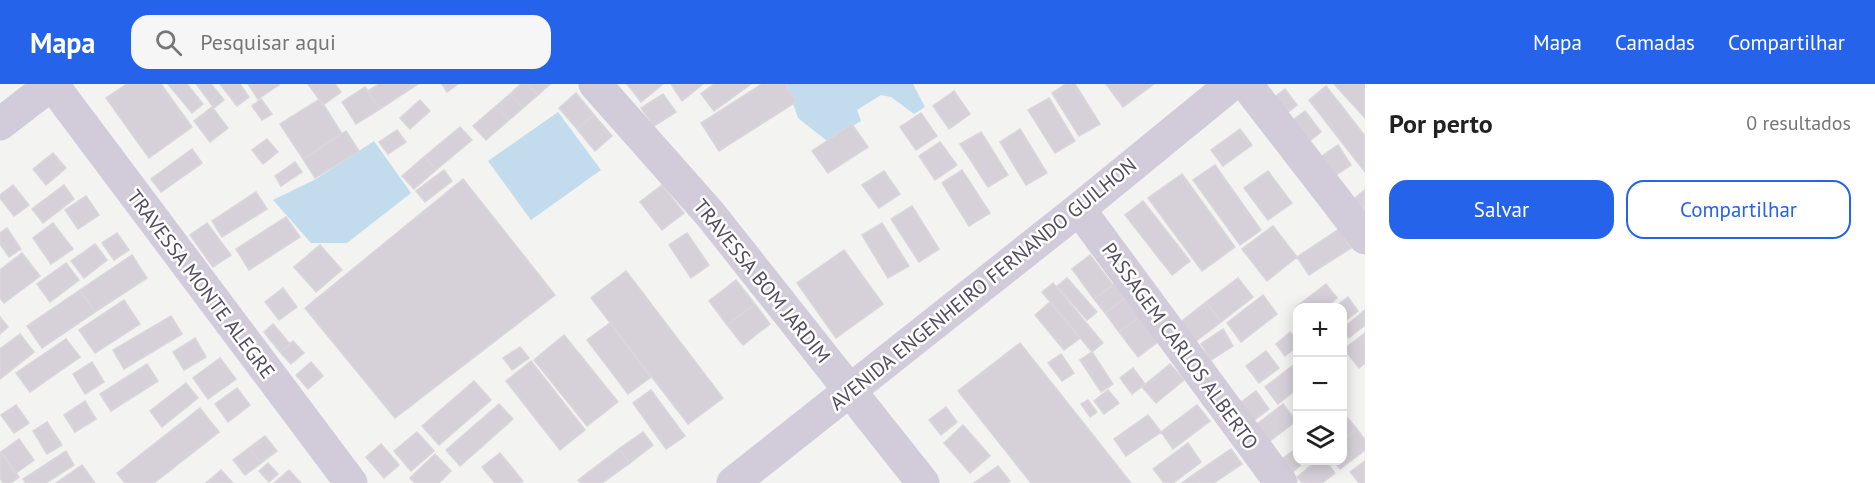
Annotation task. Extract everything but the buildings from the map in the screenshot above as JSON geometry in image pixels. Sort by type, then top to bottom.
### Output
[{"type":"street","points":[[0,123],[52,84]]},
{"type":"street","name":"TRAVESSA MONTE ALEGRE","points":[[52,84],[351,483]]},
{"type":"street","name":"TRAVESSA BOM JARDIM","points":[[595,84],[710,214],[923,483]]},
{"type":"street","name":"AVENIDA ENGENHEIRO FERNANDO GUILHON","points":[[733,483],[1079,209],[1232,84]]},
{"type":"street","points":[[1246,84],[1365,238]]},
{"type":"street","name":"PASSAGEM CARLOS ALBERTO","points":[[1079,209],[1281,483]]},
{"type":"shaded area","points":[[786,84],[913,84],[925,107],[914,114],[891,97],[881,95],[857,110],[861,121],[827,141],[798,118]]},
{"type":"shaded area","points":[[558,112],[601,170],[531,220],[488,161]]},
{"type":"shaded area","points":[[374,141],[411,193],[347,243],[311,243],[273,200],[316,179]]}]
